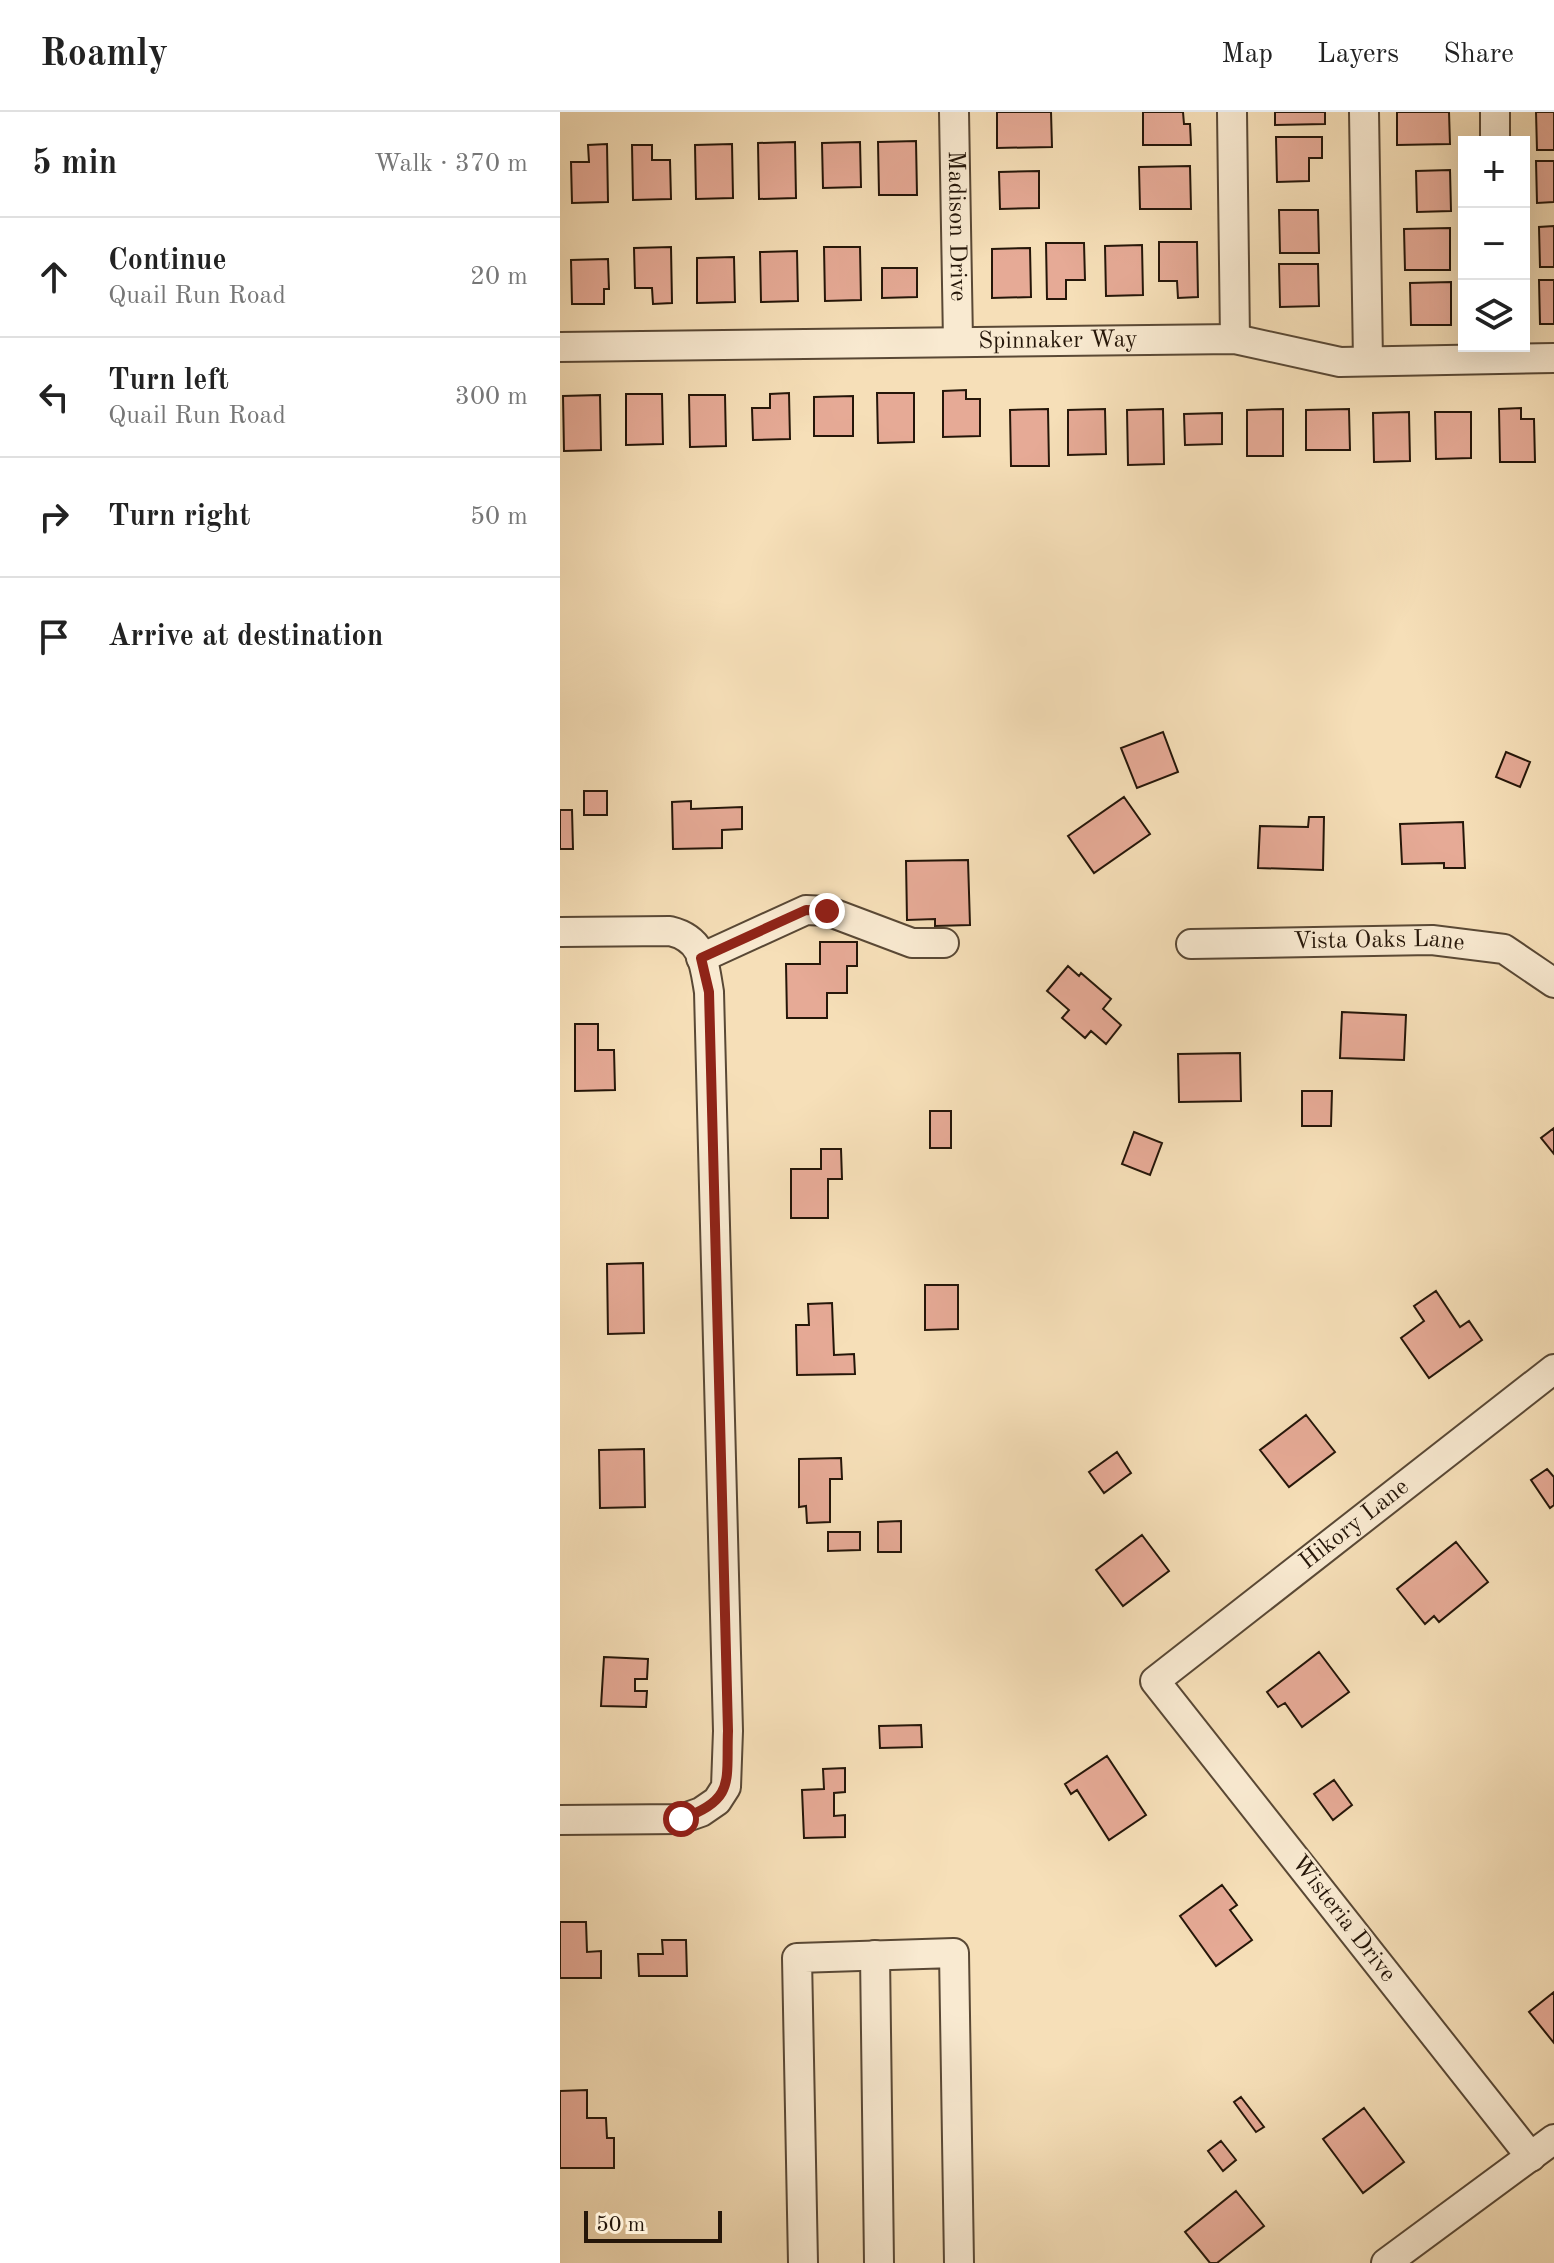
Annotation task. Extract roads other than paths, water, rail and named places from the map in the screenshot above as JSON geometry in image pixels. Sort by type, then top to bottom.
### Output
[{"type":"street","name":"Madison Drive","points":[[954,112],[958,341]]},
{"type":"street","points":[[1232,112],[1235,339]]},
{"type":"street","points":[[1364,112],[1368,361]]},
{"type":"street","points":[[1495,112],[1495,136]]},
{"type":"street","name":"Spinnaker Way","points":[[560,347],[1235,339],[1340,362],[1500,352],[1554,358]]},
{"type":"street","points":[[701,958],[806,910],[827,911],[912,943],[944,943]]},
{"type":"street","points":[[560,932],[670,931],[684,934],[697,945],[709,992],[728,1731],[726,1787],[717,1801],[701,1812],[681,1819],[560,1820]]},
{"type":"street","name":"Vista Oaks Lane","points":[[1191,944],[1432,940],[1504,949],[1554,983]]},
{"type":"street","name":"Hikory Lane","points":[[1155,1681],[1554,1369]]},
{"type":"street","name":"Wisteria Drive","points":[[1155,1681],[1531,2157]]},
{"type":"street","points":[[803,2263],[797,1958],[954,1953],[959,2263]]},
{"type":"street","points":[[875,1955],[879,2263]]},
{"type":"street","points":[[1386,2263],[1554,2139]]}]
